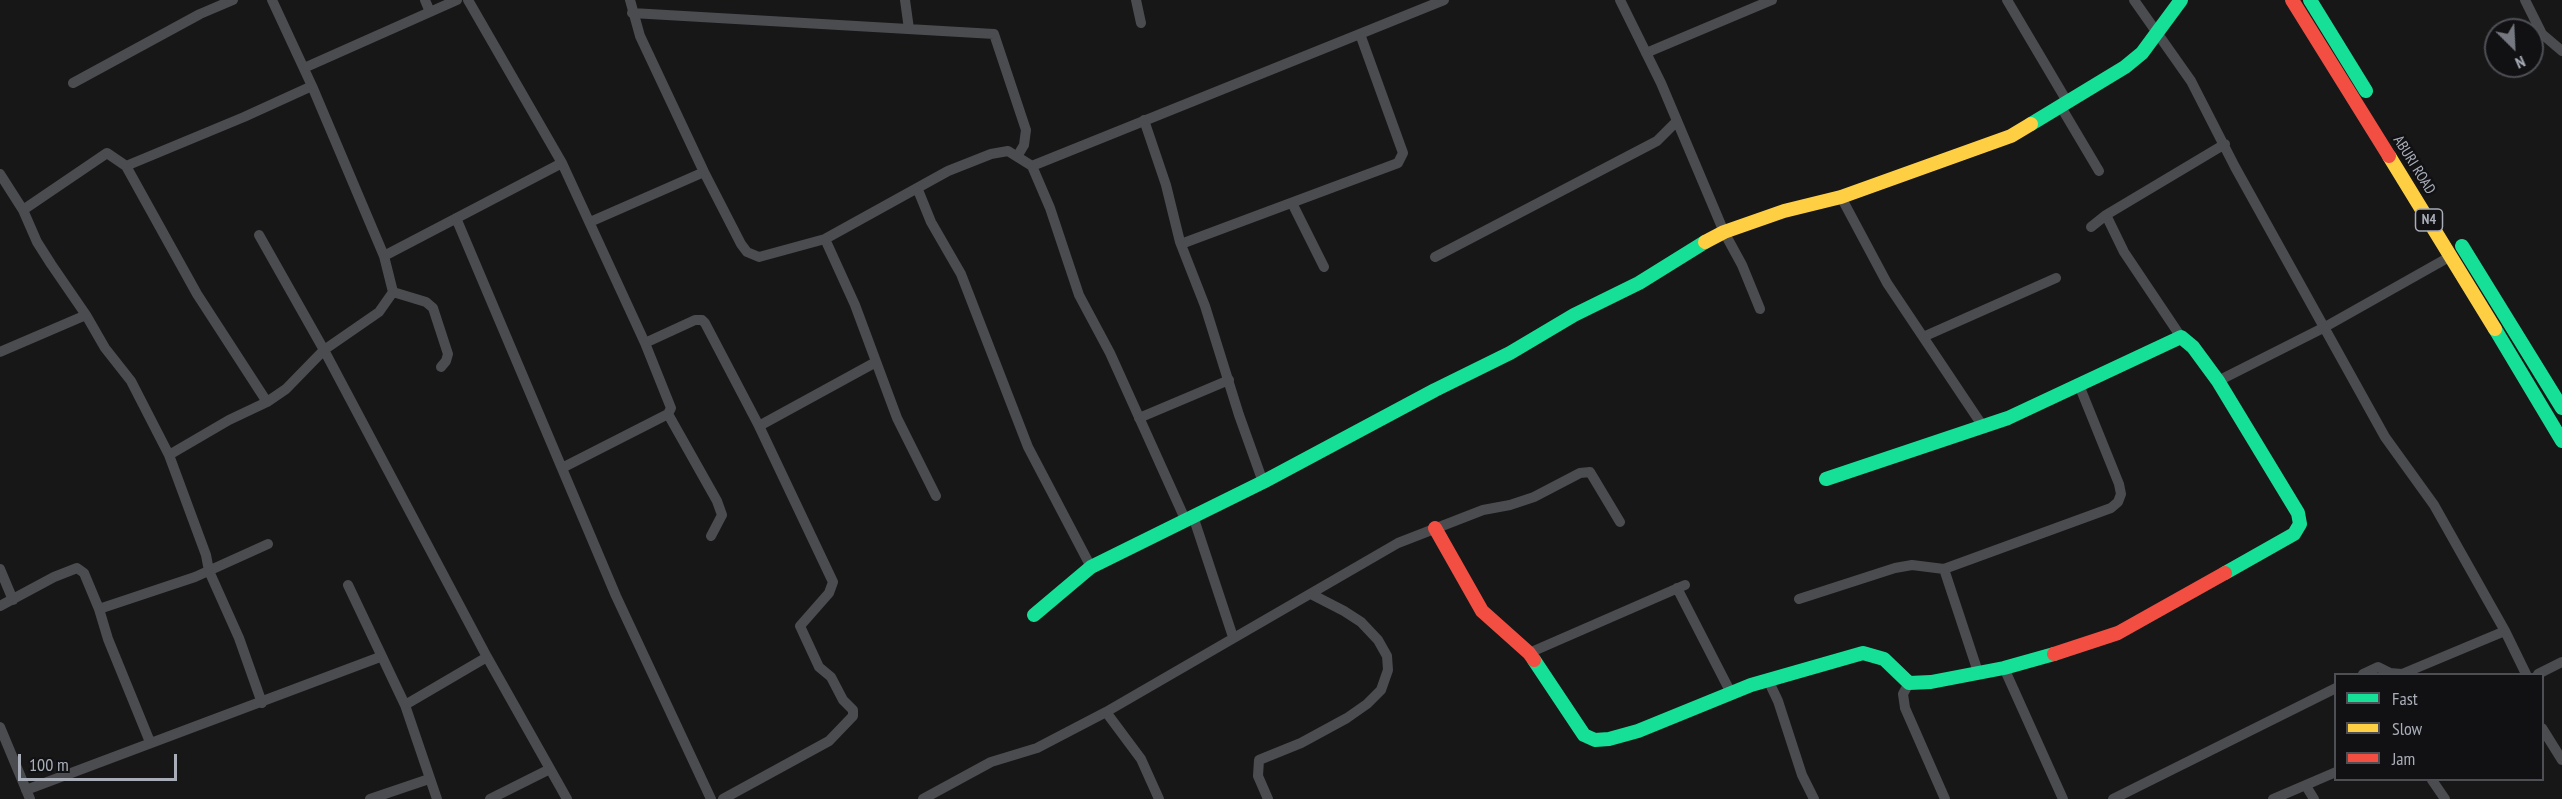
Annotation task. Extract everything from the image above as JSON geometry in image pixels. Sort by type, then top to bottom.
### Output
[{"type":"main road","points":[[1034,615],[1091,567],[1263,482],[1435,390],[1510,354],[1574,315],[1639,283],[1724,232],[1784,212],[1841,197],[2011,136],[2125,68],[2142,53],[2181,0]]},
{"type":"main road","name":"ABURI ROAD","points":[[2292,0],[2451,256],[2562,441]]},
{"type":"main road","points":[[2310,0],[2372,101]]},
{"type":"main road","name":"N4","points":[[2454,233],[2562,408]]},
{"type":"main road","points":[[1435,528],[1482,611],[1529,653],[1584,735],[1595,740],[1609,739],[1638,731],[1768,680],[1863,653],[1884,659],[1909,683],[1931,682],[2004,668],[2070,650],[2118,633],[2294,534],[2300,525],[2298,513],[2218,381],[2193,346],[2181,337],[1984,428],[1826,479]]},
{"type":"street","points":[[73,83],[200,14],[233,0]]},
{"type":"street","points":[[169,455],[229,420],[267,402],[301,375],[324,350],[379,312],[393,292],[384,256],[312,86],[272,0]]},
{"type":"street","points":[[425,0],[430,12]]},
{"type":"street","points":[[304,68],[457,0]]},
{"type":"street","points":[[468,0],[562,164],[645,343],[671,408],[668,414],[562,468]]},
{"type":"street","points":[[630,0],[640,36],[704,172],[741,244],[747,252],[759,257],[825,239],[918,190],[948,171],[991,154],[1008,151],[1018,155],[1032,166],[1050,208],[1079,295],[1110,353],[1139,418],[1189,518],[1233,637]]},
{"type":"street","points":[[905,0],[909,29]]},
{"type":"street","points":[[1136,0],[1141,23]]},
{"type":"street","points":[[1032,166],[1444,0]]},
{"type":"street","points":[[1620,0],[1646,53],[1760,309]]},
{"type":"street","points":[[1646,53],[1772,0]]},
{"type":"street","points":[[2007,0],[2065,105],[2098,171]]},
{"type":"street","points":[[2134,0],[2191,81],[2271,232],[2385,437],[2434,505],[2505,631],[2525,673]]},
{"type":"street","points":[[2525,0],[2542,34],[2562,51]]},
{"type":"street","points":[[632,13],[994,34],[1026,130],[1024,145],[1018,155]]},
{"type":"street","points":[[1181,244],[1398,163],[1402,159],[1403,153],[1360,34]]},
{"type":"street","points":[[126,166],[312,86]]},
{"type":"street","points":[[1144,120],[1166,185],[1181,244],[1205,306],[1239,415],[1263,482]]},
{"type":"street","points":[[1435,257],[1658,141],[1677,122]]},
{"type":"street","points":[[2091,228],[2106,215],[2225,144]]},
{"type":"street","points":[[23,210],[107,153],[126,166],[196,294],[267,402]]},
{"type":"street","points":[[384,256],[562,164]]},
{"type":"street","points":[[590,222],[704,172]]},
{"type":"street","points":[[0,174],[23,210],[37,242],[86,315],[105,348],[131,381],[169,455],[206,555],[209,571],[239,638],[262,703]]},
{"type":"street","points":[[918,190],[931,222],[961,274],[1028,447],[1091,567]]},
{"type":"street","points":[[1841,197],[1887,283],[1984,428]]},
{"type":"street","points":[[1292,203],[1324,267]]},
{"type":"street","points":[[2106,215],[2124,252],[2181,337]]},
{"type":"street","points":[[456,218],[616,596],[711,799]]},
{"type":"street","points":[[259,235],[324,350],[487,657],[567,799]]},
{"type":"street","points":[[825,239],[855,305],[897,418],[936,496]]},
{"type":"street","points":[[2218,381],[2325,327],[2451,256]]},
{"type":"street","points":[[1923,337],[2056,278]]},
{"type":"street","points":[[393,292],[426,302],[434,308],[448,354],[441,367]]},
{"type":"street","points":[[0,352],[86,315]]},
{"type":"street","points":[[645,343],[695,320],[702,320],[759,426],[832,582],[830,593],[800,626],[819,667],[831,677],[843,700],[853,710],[853,716],[829,741],[723,799]]},
{"type":"street","points":[[759,426],[876,362]]},
{"type":"street","points":[[1139,418],[1229,380]]},
{"type":"street","points":[[1799,599],[1895,568],[1912,565],[1944,569],[2118,502],[2121,494],[2120,484],[2079,385]]},
{"type":"street","points":[[668,414],[683,437],[722,515],[711,536]]},
{"type":"street","points":[[923,799],[991,762],[1037,748],[1106,712],[1398,543],[1435,528],[1483,510],[1510,506],[1534,498],[1580,473],[1590,472],[1620,522]]},
{"type":"street","points":[[99,609],[195,578],[268,544]]},
{"type":"street","points":[[0,606],[54,577],[77,568],[84,573],[150,742]]},
{"type":"street","points":[[0,569],[13,600]]},
{"type":"street","points":[[1944,569],[1978,672]]},
{"type":"street","points":[[348,585],[380,657],[405,705],[437,799]]},
{"type":"street","points":[[1529,653],[1681,587],[1731,693]]},
{"type":"street","points":[[1268,799],[1258,776],[1259,760],[1301,743],[1347,718],[1367,704],[1381,690],[1388,670],[1387,656],[1378,640],[1361,622],[1311,594]]},
{"type":"street","points":[[2405,673],[2505,631]]},
{"type":"street","points":[[0,727],[28,794],[150,742],[262,703],[380,657]]},
{"type":"street","points":[[405,705],[487,657]]},
{"type":"street","points":[[2542,673],[2562,662]]},
{"type":"street","points":[[2004,668],[2063,799]]},
{"type":"street","points":[[2367,673],[2378,668],[2390,673]]},
{"type":"street","points":[[1768,680],[1778,701],[1797,764],[1814,799]]},
{"type":"street","points":[[1909,683],[1903,694],[1905,708],[1945,799]]},
{"type":"street","points":[[2113,799],[2334,689]]},
{"type":"street","points":[[1106,712],[1141,759],[1159,799]]},
{"type":"street","points":[[2544,732],[2562,760]]},
{"type":"street","points":[[489,799],[550,770]]},
{"type":"street","points":[[2272,799],[2334,773]]},
{"type":"street","points":[[370,799],[429,779]]},
{"type":"street","points":[[2433,781],[2445,799]]},
{"type":"street","points":[[2306,786],[2314,799]]},
{"type":"traffic: fast","points":[[2031,124],[2125,67],[2142,53],[2181,0]]},
{"type":"traffic: fast","points":[[2310,0],[2366,91]]},
{"type":"traffic: fast","points":[[1034,615],[1091,567],[1263,482],[1435,390],[1510,353],[1574,315],[1639,283],[1705,242]]},
{"type":"traffic: fast","points":[[2462,246],[2562,408]]},
{"type":"traffic: fast","points":[[2495,329],[2562,441]]},
{"type":"traffic: fast","points":[[1826,479],[2008,418],[2181,337],[2193,347],[2218,381],[2298,513],[2300,524],[2294,534],[2225,573]]},
{"type":"traffic: fast","points":[[1534,660],[1584,735],[1595,740],[1609,739],[1638,731],[1751,685],[1863,653],[1884,659],[1909,683],[1931,682],[2004,668],[2054,654]]},
{"type":"traffic: slow","points":[[1705,242],[1724,232],[1784,211],[1841,197],[2011,136],[2031,124]]},
{"type":"traffic: slow","points":[[2389,156],[2495,329]]},
{"type":"traffic: jam","points":[[2292,0],[2389,156]]},
{"type":"traffic: jam","points":[[1435,528],[1482,611],[1534,660]]},
{"type":"traffic: jam","points":[[2054,654],[2118,633],[2225,573]]}]
